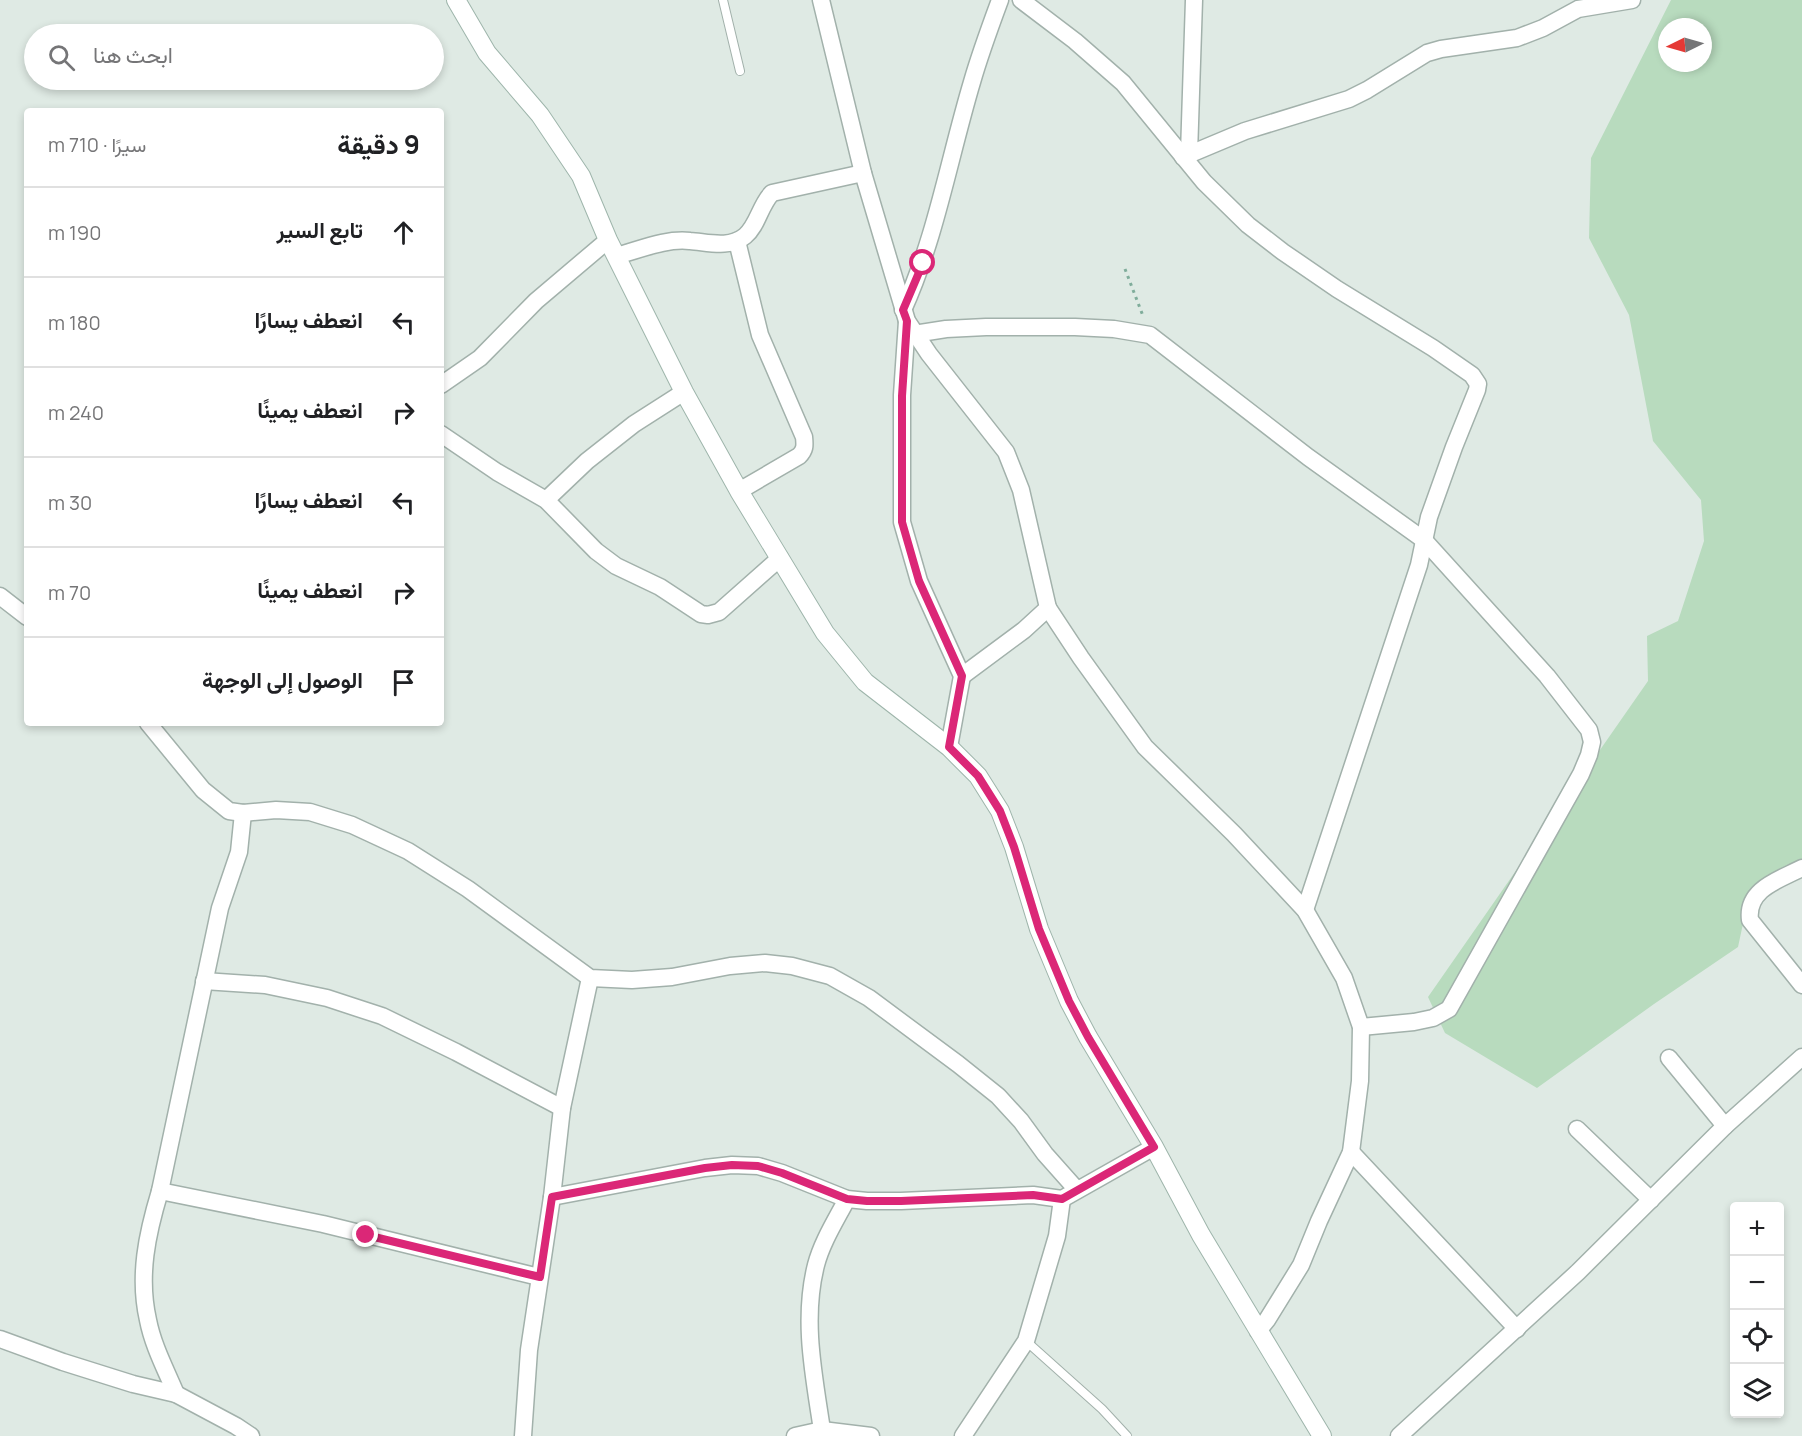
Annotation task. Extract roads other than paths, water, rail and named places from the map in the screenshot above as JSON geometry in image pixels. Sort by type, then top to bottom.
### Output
[{"type":"street","points":[[456,0],[487,53],[540,115],[581,176],[612,248],[684,392],[795,587],[825,633],[866,682],[949,747],[978,776],[1000,811],[1014,847],[1039,929],[1069,1001],[1154,1147],[1201,1235],[1322,1436]]},
{"type":"street","points":[[821,0],[863,173],[908,321],[1006,452],[1020,490],[1048,608],[1075,650],[1145,747],[1234,834],[1305,910],[1344,978],[1361,1027],[1360,1081],[1351,1152],[1318,1221],[1301,1265],[1267,1320],[1258,1330]]},
{"type":"street","points":[[949,747],[962,676],[919,581],[902,522],[902,396],[908,321],[972,82],[1000,0]]},
{"type":"street","points":[[1021,0],[1075,41],[1123,83],[1186,156],[1204,183],[1283,252],[1433,348],[1476,379],[1477,390],[1429,517],[1419,565],[1305,910]]},
{"type":"street","points":[[1186,156],[1194,0]]},
{"type":"street","points":[[1186,156],[1245,131],[1349,99],[1427,53],[1516,38],[1543,28],[1578,9],[1632,0]]},
{"type":"street","points":[[444,383],[480,357],[536,301],[612,248],[679,240],[706,244],[737,241],[750,230],[772,193],[863,173]]},
{"type":"street","points":[[737,241],[760,335],[805,444],[799,456],[739,491]]},
{"type":"street","points":[[908,321],[946,329],[1075,327],[1114,329],[1150,335],[1308,456],[1424,540],[1547,676],[1589,730],[1592,742],[1581,774],[1449,1009],[1433,1018],[1414,1023],[1361,1027]]},
{"type":"street","points":[[546,500],[587,462],[634,424],[684,392]]},
{"type":"street","points":[[444,436],[497,472],[546,500],[596,551],[616,566],[660,587],[701,614],[719,612],[780,558]]},
{"type":"street","points":[[0,596],[24,615]]},
{"type":"street","points":[[962,676],[1024,630],[1048,608]]},
{"type":"street","points":[[150,726],[203,790],[229,811],[243,813],[276,810],[310,812],[352,825],[399,847],[468,889],[590,978],[632,980],[672,978],[730,966],[765,963],[792,966],[830,976],[869,998],[998,1096],[1077,1190]]},
{"type":"street","points":[[176,1394],[158,1353],[148,1321],[144,1293],[144,1266],[148,1230],[160,1191],[220,908],[239,852],[243,813]]},
{"type":"street","points":[[1802,868],[1760,891],[1749,909],[1750,920],[1802,985]]},
{"type":"street","points":[[523,1436],[530,1350],[562,1108],[590,978]]},
{"type":"street","points":[[204,981],[265,985],[327,998],[382,1016],[562,1108]]},
{"type":"street","points":[[1399,1436],[1578,1272],[1725,1126],[1802,1057]]},
{"type":"street","points":[[1669,1058],[1725,1126]]},
{"type":"street","points":[[1577,1128],[1651,1200]]},
{"type":"street","points":[[552,1197],[732,1165],[758,1166],[782,1173],[847,1199],[901,1201],[1033,1195],[1062,1199],[1154,1147]]},
{"type":"street","points":[[1351,1152],[1517,1329]]},
{"type":"street","points":[[160,1191],[323,1224],[540,1277]]},
{"type":"street","points":[[822,1430],[809,1336],[810,1303],[816,1266],[824,1244],[847,1199]]},
{"type":"street","points":[[963,1436],[1026,1341],[1057,1236],[1062,1199]]},
{"type":"street","points":[[0,1339],[93,1371],[176,1394],[251,1436]]},
{"type":"street","points":[[795,1436],[822,1430],[871,1436]]},
{"type":"lane","points":[[723,0],[740,71]]},
{"type":"lane","points":[[1026,1341],[1102,1409],[1127,1436]]}]
